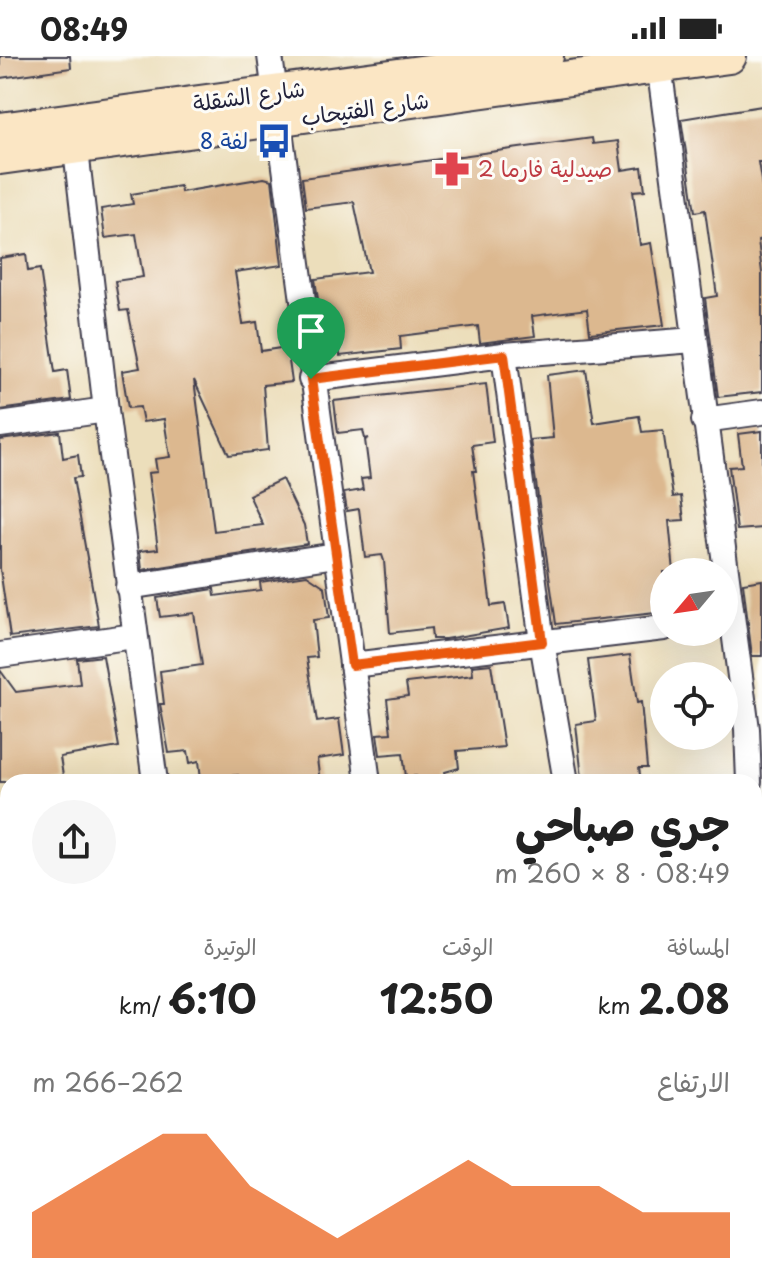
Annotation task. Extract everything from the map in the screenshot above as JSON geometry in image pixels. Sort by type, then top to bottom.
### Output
[{"type":"main road","name":"شارع الشقلة","points":[[0,130],[74,134],[277,106],[546,56]]},
{"type":"main road","name":"شارع الفتيحاب","points":[[277,106],[729,56]]},
{"type":"main road","points":[[0,157],[74,134]]},
{"type":"street","points":[[270,56],[311,379],[367,774]]},
{"type":"street","points":[[659,65],[721,558]]},
{"type":"street","points":[[74,134],[134,636],[154,774]]},
{"type":"street","points":[[311,379],[504,355],[694,340]]},
{"type":"street","points":[[504,355],[542,642],[565,774]]},
{"type":"street","points":[[0,425],[106,410]]},
{"type":"street","points":[[704,420],[762,412]]},
{"type":"street","points":[[128,587],[336,555]]},
{"type":"street","points":[[352,665],[650,630]]},
{"type":"street","points":[[0,655],[134,636]]},
{"type":"street","points":[[735,646],[755,728],[750,774]]},
{"type":"building","points":[[0,56],[70,56],[71,68],[0,78]]},
{"type":"building","points":[[762,106],[762,162],[758,162],[762,186],[762,239],[758,240],[762,273],[762,392],[718,397],[705,298],[717,296],[705,210],[695,212],[681,119]]},
{"type":"building","points":[[592,138],[593,144],[618,141],[622,170],[642,167],[645,190],[633,191],[640,245],[651,243],[664,325],[590,333],[587,309],[532,316],[535,336],[480,343],[478,326],[400,336],[401,349],[340,356],[339,339],[324,340],[315,279],[369,272],[354,202],[306,208],[302,178]]},
{"type":"building","points":[[264,178],[272,180],[282,265],[235,272],[243,324],[257,322],[261,351],[287,347],[292,382],[263,385],[268,450],[229,455],[194,380],[214,531],[263,525],[249,495],[282,479],[304,525],[307,544],[142,570],[140,551],[158,549],[148,473],[157,472],[155,459],[170,457],[164,419],[143,422],[140,407],[128,408],[122,371],[140,368],[128,310],[120,311],[115,281],[143,277],[136,234],[105,238],[101,209],[133,204],[131,194],[180,186],[181,192]]},
{"type":"building","points":[[26,254],[28,271],[40,269],[55,372],[67,370],[71,400],[0,410],[0,258]]},
{"type":"building","points":[[586,370],[594,423],[639,416],[642,432],[663,430],[673,497],[681,496],[684,520],[669,521],[673,558],[650,558],[650,614],[556,624],[530,440],[553,438],[547,375]]},
{"type":"building","points":[[486,384],[493,442],[472,445],[476,471],[473,471],[491,606],[505,604],[509,628],[445,639],[432,639],[431,628],[390,633],[384,561],[382,555],[365,557],[359,509],[347,511],[344,493],[363,490],[361,479],[370,478],[365,440],[369,438],[365,439],[363,430],[338,433],[334,401]]},
{"type":"building","points":[[762,431],[762,528],[737,530],[729,467],[742,466],[738,434]]},
{"type":"building","points":[[60,432],[63,458],[78,455],[81,477],[73,478],[99,626],[10,637],[0,569],[0,440]]},
{"type":"building","points":[[307,575],[325,587],[329,618],[313,620],[317,657],[307,658],[317,722],[339,719],[344,755],[317,759],[319,774],[200,774],[199,761],[190,763],[188,751],[169,753],[160,704],[164,704],[160,671],[202,665],[194,613],[160,617],[157,598],[214,589],[215,596],[261,590],[260,582]]},
{"type":"building","points":[[762,580],[762,656],[752,656],[743,583]]},
{"type":"building","points":[[630,655],[637,703],[641,702],[647,768],[639,768],[640,774],[582,774],[576,724],[596,721],[588,660]]},
{"type":"building","points":[[103,656],[119,747],[60,757],[63,774],[0,774],[0,670],[16,692],[80,684],[77,659]]},
{"type":"building","points":[[491,664],[504,747],[457,751],[459,768],[445,774],[406,774],[403,753],[380,755],[377,734],[391,733],[387,699],[408,696],[406,683],[473,675],[472,666]]},
{"type":"place","name":"لفة 8","points":[[274,141]]},
{"type":"place","name":"صيدلية فارما 2","points":[[452,169]]},
{"type":"route","points":[[504,355],[542,642],[352,665],[311,379],[504,355]]}]
